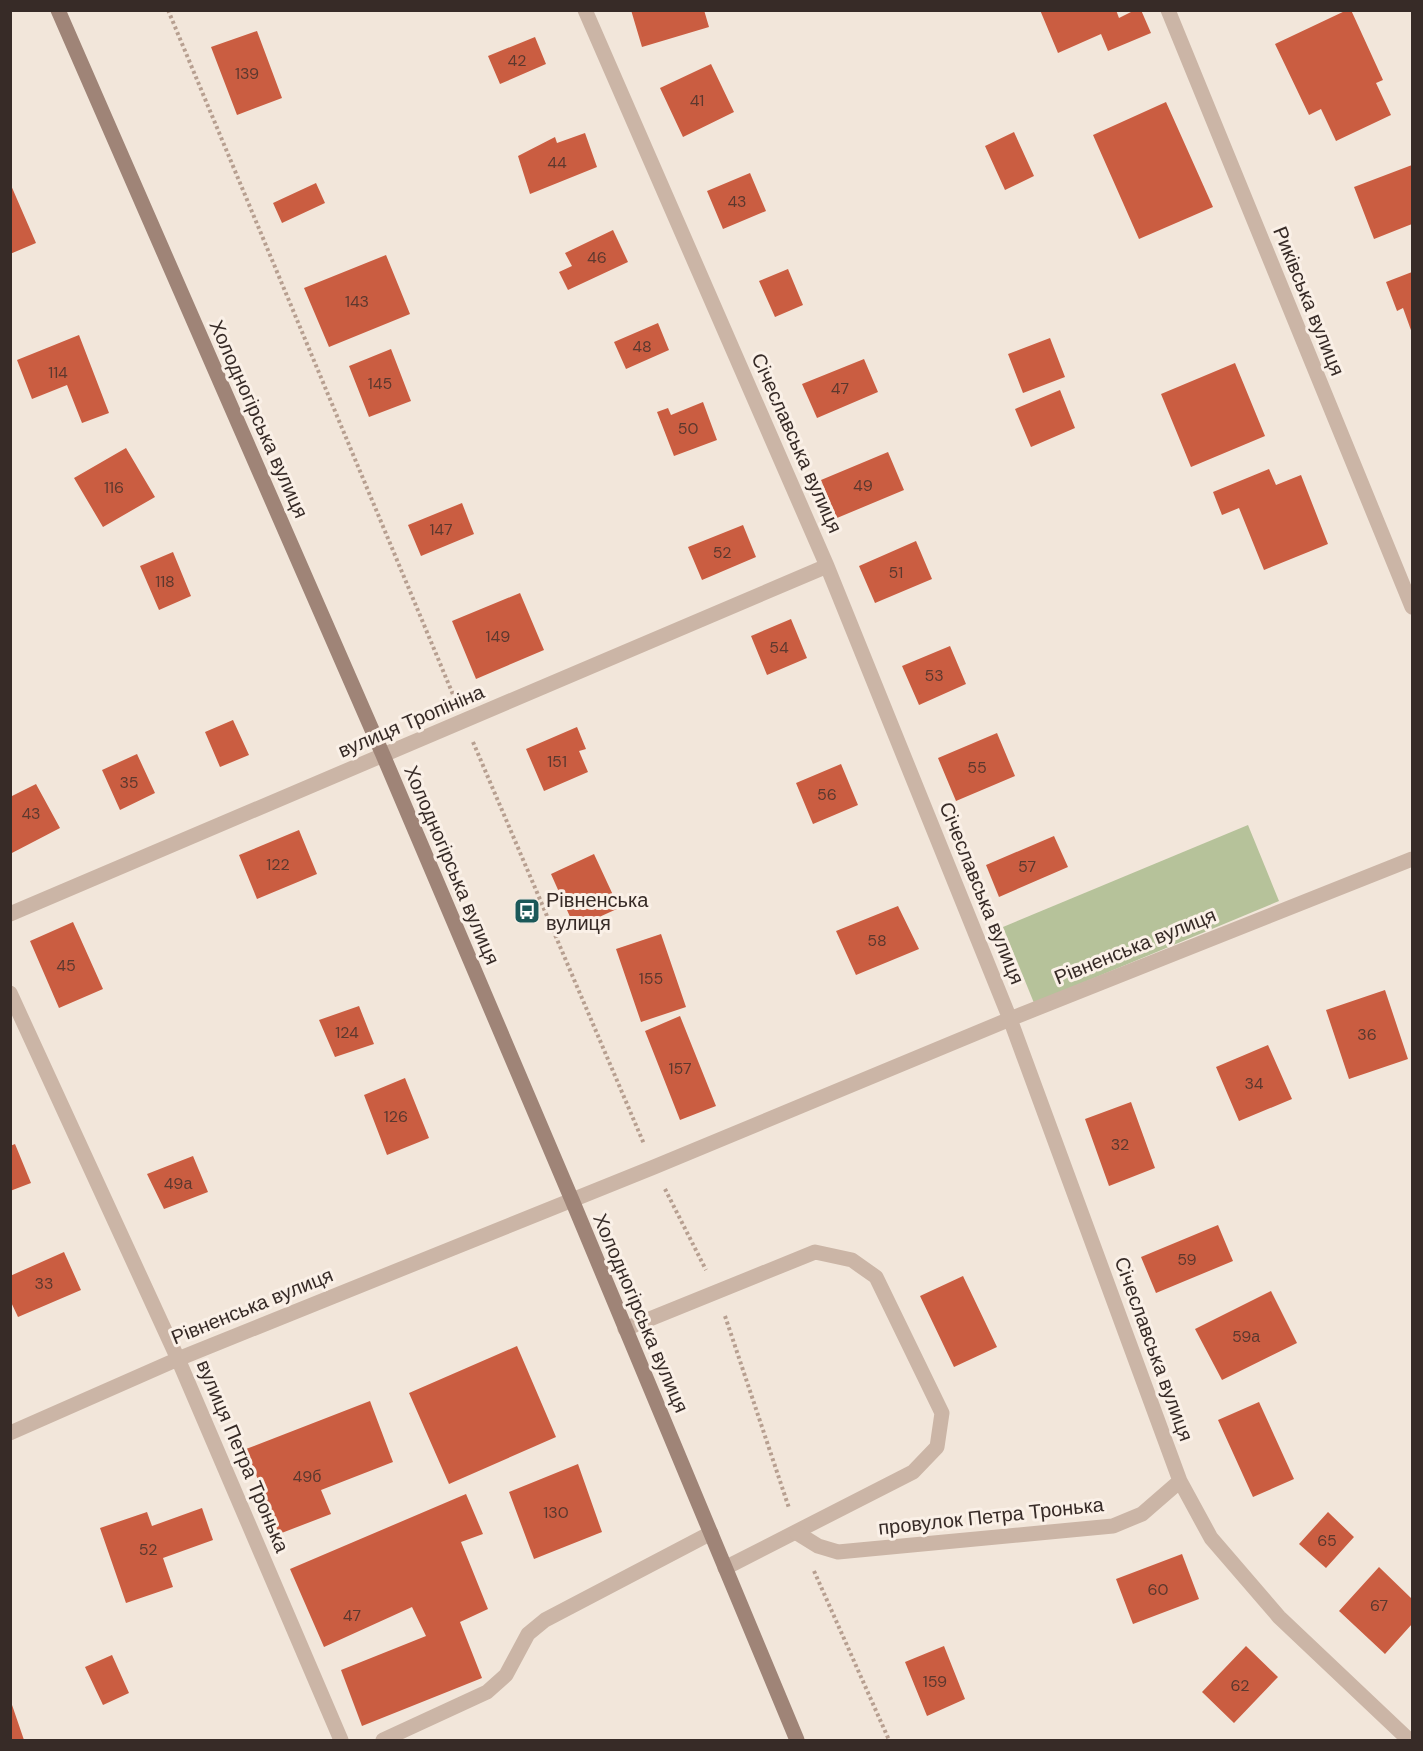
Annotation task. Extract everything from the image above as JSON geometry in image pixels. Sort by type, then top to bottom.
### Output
[{"type":"main road","name":"Холодногірська вулиця","points":[[58,10],[383,755],[572,1200],[797,1740]]},
{"type":"street","name":"Січеславська вулиця","points":[[585,10],[827,566],[1010,1019],[1180,1481],[1211,1538],[1279,1617],[1409,1740]]},
{"type":"street","name":"Риківська вулиця","points":[[1168,10],[1413,607]]},
{"type":"street","name":"вулиця Тропініна","points":[[10,914],[827,566]]},
{"type":"street","name":"Рівненська вулиця","points":[[10,1432],[178,1359],[654,1167],[1010,1019],[1413,859]]},
{"type":"street","name":"вулиця Петра Тронька","points":[[10,993],[178,1359],[341,1740]]},
{"type":"street","points":[[625,1329],[814,1252],[852,1260],[876,1277],[942,1413],[937,1447],[913,1472],[725,1568]]},
{"type":"street","name":"провулок Петра Тронька","points":[[797,1533],[818,1546],[838,1552],[1113,1526],[1142,1514],[1180,1481]]},
{"type":"street","points":[[383,1740],[487,1692],[506,1675],[528,1634],[545,1620],[711,1533]]},
{"type":"path","points":[[168,10],[464,721],[654,1167],[717,1291],[797,1533],[890,1740]]},
{"type":"green space","points":[[1248,825],[1279,901],[1034,1003],[1003,927]]},
{"type":"building","points":[[631,10],[704,10],[709,27],[642,47]]},
{"type":"building","points":[[1040,10],[1116,10],[1119,18],[1135,10],[1141,10],[1151,33],[1108,51],[1101,34],[1058,53]]},
{"type":"building","points":[[1351,10],[1383,80],[1376,83],[1391,115],[1336,141],[1321,109],[1309,115],[1275,44]]},
{"type":"building","points":[[257,31],[282,98],[237,115],[211,47]]},
{"type":"building","points":[[535,37],[546,64],[500,84],[488,56]]},
{"type":"building","points":[[711,64],[734,112],[683,137],[660,88]]},
{"type":"building","points":[[1166,102],[1213,207],[1139,239],[1093,135]]},
{"type":"building","points":[[1014,132],[1034,176],[1005,190],[985,146]]},
{"type":"building","points":[[585,133],[597,167],[530,194],[518,156],[555,137],[557,143]]},
{"type":"building","points":[[1412,165],[1412,224],[1374,239],[1354,187]]},
{"type":"building","points":[[750,173],[766,211],[723,229],[707,191]]},
{"type":"building","points":[[10,183],[36,243],[10,254]]},
{"type":"building","points":[[316,183],[325,203],[282,223],[273,203]]},
{"type":"building","points":[[613,230],[628,262],[568,290],[559,272],[572,266],[565,253]]},
{"type":"building","points":[[386,255],[410,314],[329,347],[304,288]]},
{"type":"building","points":[[788,269],[803,305],[775,317],[759,281]]},
{"type":"building","points":[[1412,272],[1412,333],[1403,308],[1397,311],[1386,282]]},
{"type":"building","points":[[658,323],[669,350],[626,369],[614,342]]},
{"type":"building","points":[[79,335],[109,413],[82,423],[67,385],[32,399],[17,360]]},
{"type":"building","points":[[1050,338],[1065,377],[1023,393],[1008,354]]},
{"type":"building","points":[[391,349],[411,401],[369,417],[349,366]]},
{"type":"building","points":[[864,359],[878,392],[817,418],[802,384]]},
{"type":"building","points":[[1235,363],[1265,436],[1191,467],[1161,394]]},
{"type":"building","points":[[1060,390],[1075,428],[1031,447],[1015,409]]},
{"type":"building","points":[[703,402],[717,440],[674,456],[657,412],[668,408],[671,415]]},
{"type":"building","points":[[126,448],[155,497],[103,527],[74,478]]},
{"type":"building","points":[[888,452],[904,490],[837,518],[821,480]]},
{"type":"building","points":[[1269,469],[1276,485],[1301,475],[1328,544],[1264,570],[1239,508],[1222,515],[1213,492]]},
{"type":"building","points":[[462,503],[474,534],[421,556],[408,525]]},
{"type":"building","points":[[743,525],[756,557],[702,580],[688,547]]},
{"type":"building","points":[[916,541],[932,579],[875,603],[859,566]]},
{"type":"building","points":[[173,552],[191,596],[159,610],[140,566]]},
{"type":"building","points":[[520,593],[544,650],[476,679],[452,621]]},
{"type":"building","points":[[791,619],[807,658],[767,675],[751,636]]},
{"type":"building","points":[[950,646],[966,684],[919,705],[902,666]]},
{"type":"building","points":[[233,720],[249,755],[220,767],[205,732]]},
{"type":"building","points":[[577,727],[586,749],[579,751],[588,772],[544,791],[526,749]]},
{"type":"building","points":[[997,733],[1015,776],[956,801],[938,758]]},
{"type":"building","points":[[137,754],[155,793],[120,810],[102,770]]},
{"type":"building","points":[[841,764],[858,805],[813,824],[796,783]]},
{"type":"building","points":[[36,784],[60,828],[10,854],[10,797]]},
{"type":"building","points":[[299,830],[317,874],[257,899],[239,855]]},
{"type":"building","points":[[1054,836],[1068,867],[999,897],[986,865]]},
{"type":"building","points":[[594,854],[619,908],[575,928],[551,874]]},
{"type":"building","points":[[898,906],[919,949],[856,975],[836,931]]},
{"type":"building","points":[[73,922],[103,989],[59,1008],[30,941]]},
{"type":"building","points":[[661,934],[686,1007],[641,1022],[616,949]]},
{"type":"building","points":[[1385,990],[1408,1059],[1349,1079],[1326,1010]]},
{"type":"building","points":[[359,1006],[374,1044],[335,1057],[319,1020]]},
{"type":"building","points":[[680,1016],[716,1106],[680,1120],[645,1031]]},
{"type":"building","points":[[1268,1045],[1292,1099],[1239,1121],[1216,1067]]},
{"type":"building","points":[[405,1078],[429,1138],[387,1155],[364,1095]]},
{"type":"building","points":[[1131,1102],[1155,1168],[1109,1186],[1085,1119]]},
{"type":"building","points":[[15,1144],[31,1183],[10,1191],[10,1146]]},
{"type":"building","points":[[193,1156],[208,1192],[164,1209],[147,1174]]},
{"type":"building","points":[[1218,1225],[1233,1261],[1156,1293],[1141,1257]]},
{"type":"building","points":[[64,1252],[81,1290],[18,1317],[10,1300],[10,1276]]},
{"type":"building","points":[[963,1276],[997,1347],[954,1367],[920,1296]]},
{"type":"building","points":[[1271,1291],[1297,1343],[1222,1380],[1195,1329]]},
{"type":"building","points":[[517,1346],[556,1437],[449,1484],[409,1393]]},
{"type":"building","points":[[370,1401],[393,1462],[321,1490],[331,1514],[279,1534],[246,1449]]},
{"type":"building","points":[[1259,1402],[1294,1479],[1253,1497],[1218,1420]]},
{"type":"building","points":[[578,1464],[602,1532],[534,1559],[509,1492]]},
{"type":"building","points":[[466,1494],[483,1534],[461,1542],[488,1609],[460,1622],[482,1678],[362,1726],[341,1670],[426,1636],[412,1607],[324,1647],[290,1569]]},
{"type":"building","points":[[202,1508],[213,1540],[163,1558],[173,1587],[126,1603],[100,1528],[147,1512],[152,1526]]},
{"type":"building","points":[[1328,1512],[1354,1537],[1326,1568],[1299,1544]]},
{"type":"building","points":[[1182,1554],[1199,1599],[1133,1624],[1116,1579]]},
{"type":"building","points":[[1379,1567],[1412,1599],[1412,1624],[1385,1654],[1339,1611]]},
{"type":"building","points":[[944,1646],[965,1699],[927,1716],[905,1662]]},
{"type":"building","points":[[1246,1646],[1278,1677],[1234,1723],[1202,1692]]},
{"type":"building","points":[[112,1655],[129,1693],[103,1705],[85,1667]]},
{"type":"building","points":[[11,1702],[24,1740],[10,1740]]},
{"type":"place","name":"Рівненська вулиця","points":[[527,911]]}]
